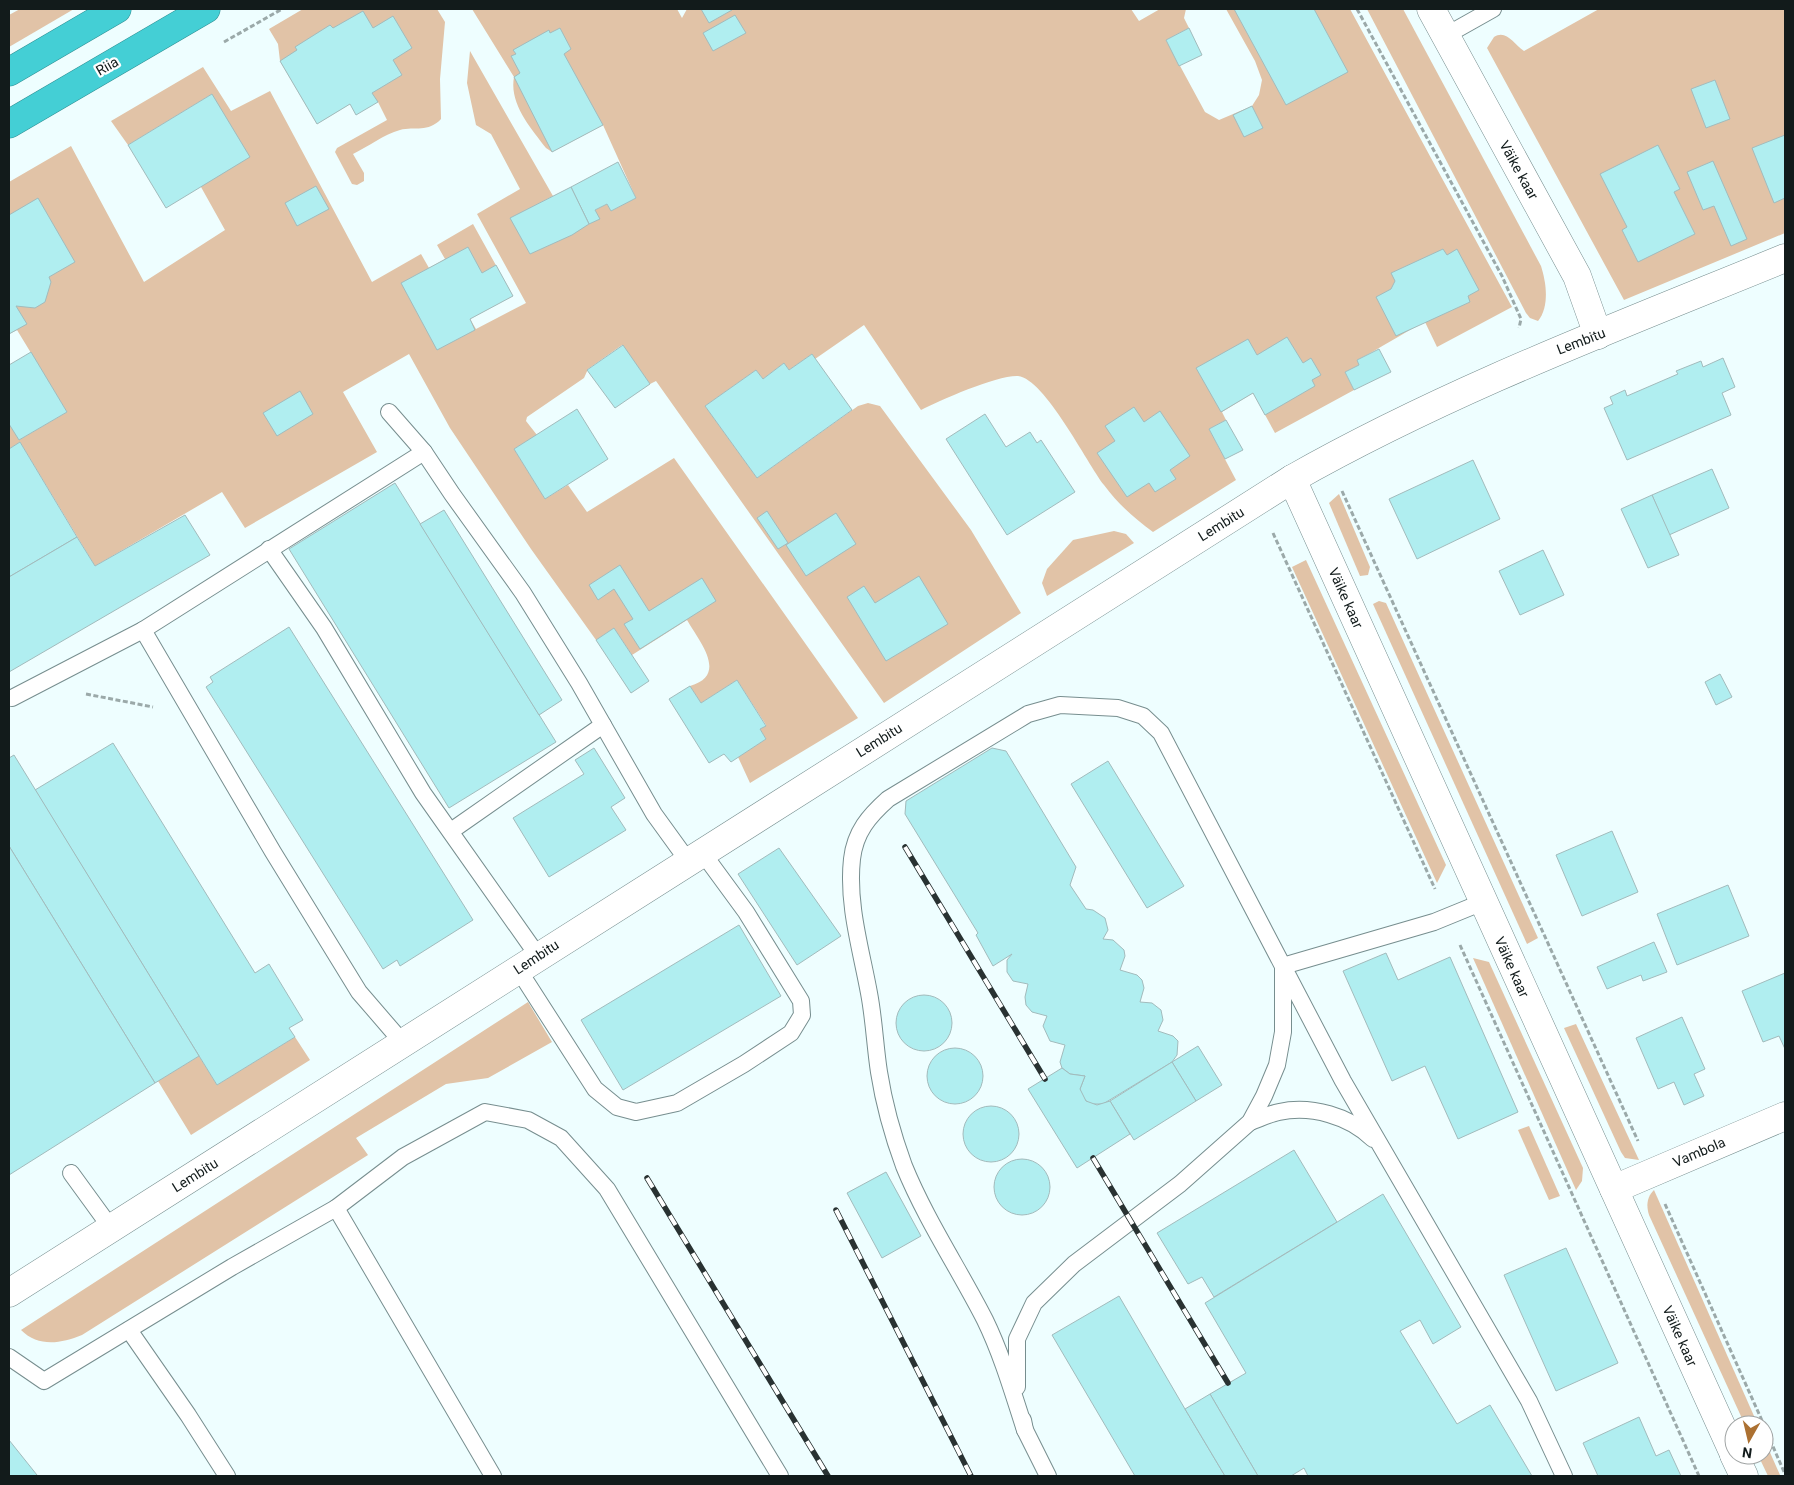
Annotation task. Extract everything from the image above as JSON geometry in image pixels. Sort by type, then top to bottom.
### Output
[{"type":"highway","points":[[9,72],[116,9]]},
{"type":"highway","name":"Riia","points":[[9,124],[206,9]]},
{"type":"street","name":"Väike kaar","points":[[1431,9],[1577,276],[1598,335]]},
{"type":"street","name":"Lembitu","points":[[9,1292],[1257,500],[1328,458],[1538,358],[1785,258]]},
{"type":"street","name":"Väike kaar","points":[[1292,479],[1724,1433]]},
{"type":"street","name":"Vambola","points":[[1614,1189],[1785,1116]]},
{"type":"lane","points":[[1445,36],[1494,9]]},
{"type":"lane","points":[[269,549],[324,628],[423,793],[451,831],[528,962],[595,1089],[617,1107],[636,1112],[677,1103],[744,1064],[792,1033],[802,1015],[801,1001],[746,912],[654,814],[523,592],[424,452],[389,412]]},
{"type":"lane","points":[[12,698],[143,630],[424,452]]},
{"type":"lane","points":[[143,630],[273,852],[359,992],[402,1043]]},
{"type":"lane","points":[[1048,1476],[1025,1430],[1003,1361],[985,1321],[905,1167],[890,1124],[879,1071],[872,1011],[858,941],[851,889],[852,858],[860,830],[870,815],[888,799],[1028,714],[1060,705],[1090,705],[1118,708],[1143,716],[1161,733],[1343,1081],[1529,1401],[1564,1476]]},
{"type":"lane","points":[[451,831],[603,725]]},
{"type":"lane","points":[[1283,966],[1447,917],[1482,902]]},
{"type":"lane","points":[[1025,1430],[1016,1378],[1018,1339],[1034,1303],[1074,1264],[1180,1184],[1250,1122],[1264,1096],[1277,1065],[1283,1032],[1283,966]]},
{"type":"lane","points":[[9,1357],[44,1381],[232,1267],[336,1208],[403,1157],[485,1112],[528,1120],[562,1138],[607,1190],[780,1476]]},
{"type":"lane","points":[[1250,1122],[1280,1112],[1324,1113],[1342,1119],[1367,1133],[1382,1148]]},
{"type":"lane","points":[[71,1173],[111,1228]]},
{"type":"lane","points":[[336,1208],[492,1476]]},
{"type":"lane","points":[[129,1330],[228,1476]]},
{"type":"path","points":[[222,44],[282,9]]},
{"type":"path","points":[[1357,9],[1502,276],[1521,319],[1519,331],[1538,358]]},
{"type":"path","points":[[1328,458],[1652,1172],[1760,1415]]},
{"type":"path","points":[[1257,500],[1699,1476]]},
{"type":"path","points":[[81,693],[139,703],[198,721]]},
{"type":"path","points":[[1774,1448],[1785,1474]]},
{"type":"shaded area","points":[[20,9],[74,9],[9,47],[9,15]]},
{"type":"shaded area","points":[[303,9],[437,9],[445,22],[440,79],[441,119],[426,128],[394,132],[353,154],[364,173],[364,181],[357,185],[352,184],[335,152],[337,148],[387,120],[378,102],[350,104],[317,124],[280,61],[278,44],[269,29]]},
{"type":"shaded area","points":[[472,9],[677,9],[682,18],[687,9],[1131,9],[1139,21],[1160,9],[1186,9],[1184,18],[1189,28],[1166,40],[1205,112],[1219,120],[1252,106],[1259,95],[1262,80],[1255,61],[1226,9],[1350,9],[1512,307],[1437,347],[1425,322],[1357,360],[1359,365],[1345,372],[1354,390],[1275,433],[1253,393],[1222,412],[1226,420],[1209,429],[1236,480],[1153,532],[1109,492],[1053,406],[1029,381],[1018,376],[997,379],[921,410],[864,325],[815,359],[812,354],[789,370],[784,363],[763,379],[756,370],[705,406],[757,478],[858,406],[868,403],[880,406],[971,530],[1021,613],[884,703],[656,381],[650,384],[622,345],[588,369],[584,378],[527,417],[526,421],[537,435],[514,449],[545,499],[568,485],[587,512],[674,458],[858,718],[750,783],[738,757],[766,739],[760,729],[766,725],[737,680],[701,703],[690,686],[702,681],[708,674],[708,657],[687,620],[632,655],[614,628],[596,640],[531,549],[450,428],[409,354],[343,392],[377,452],[245,528],[222,492],[95,566],[20,442],[9,449],[9,423],[19,440],[67,412],[17,330],[9,334],[9,182],[71,146],[144,282],[225,230],[201,187],[212,94],[128,145],[111,121],[203,67],[231,111],[270,91],[372,282],[421,254],[429,268],[445,259],[437,245],[473,224],[513,296],[470,319],[476,329],[526,303],[477,214],[520,189],[491,134],[476,125],[467,83],[470,51],[553,196],[511,218],[530,254],[599,219],[595,210],[607,204],[611,211],[636,198],[603,125],[552,152],[546,148],[522,115],[515,97],[514,77]]},
{"type":"shaded area","points":[[1367,9],[1403,9],[1541,266],[1546,301],[1538,321],[1530,318],[1526,313]]},
{"type":"shaded area","points":[[1599,9],[1785,9],[1785,233],[1624,300],[1487,48],[1494,37],[1502,35],[1510,38],[1524,51]]},
{"type":"shaded area","points":[[1339,494],[1370,567],[1368,575],[1360,576],[1329,503]]},
{"type":"shaded area","points":[[1114,531],[1126,534],[1134,543],[1047,596],[1042,583],[1047,569],[1073,540]]},
{"type":"shaded area","points":[[1306,560],[1446,865],[1437,883],[1292,567]]},
{"type":"shaded area","points":[[1379,601],[1386,603],[1538,938],[1527,944],[1373,604]]},
{"type":"shaded area","points":[[1473,958],[1489,962],[1583,1168],[1582,1181],[1576,1190]]},
{"type":"shaded area","points":[[528,1002],[552,1042],[488,1078],[446,1084],[356,1138],[368,1155],[82,1335],[58,1342],[50,1342],[35,1339],[21,1330]]},
{"type":"shaded area","points":[[1576,1024],[1639,1160],[1625,1158],[1621,1152],[1564,1028]]},
{"type":"shaded area","points":[[295,1037],[310,1060],[191,1135],[158,1081],[199,1056],[217,1085]]},
{"type":"shaded area","points":[[1529,1126],[1560,1196],[1549,1200],[1518,1130]]},
{"type":"shaded area","points":[[1654,1190],[1754,1415],[1740,1415],[1649,1215],[1648,1201]]},
{"type":"shaded area","points":[[1774,1462],[1780,1476],[1768,1476],[1763,1465],[1774,1465]]},
{"type":"building","points":[[701,9],[731,9],[732,10],[709,23]]},
{"type":"building","points":[[1234,9],[1314,9],[1348,72],[1286,105]]},
{"type":"building","points":[[363,11],[373,28],[393,16],[412,48],[393,60],[402,75],[372,93],[378,102],[356,115],[350,104],[317,124],[280,61],[297,50],[295,47],[330,25],[333,28]]},
{"type":"building","points":[[735,15],[746,33],[713,51],[703,33]]},
{"type":"building","points":[[560,28],[571,49],[564,54],[603,125],[552,152],[514,77],[520,73],[511,56],[516,54],[513,50],[549,30],[550,33]]},
{"type":"building","points":[[1189,28],[1202,55],[1179,66],[1166,40]]},
{"type":"building","points":[[1715,80],[1730,119],[1706,128],[1691,89]]},
{"type":"building","points":[[212,94],[250,157],[166,208],[128,145]]},
{"type":"building","points":[[1252,106],[1263,128],[1244,137],[1233,115]]},
{"type":"building","points":[[1785,135],[1785,198],[1774,203],[1752,148]]},
{"type":"building","points":[[1658,145],[1680,189],[1674,192],[1695,234],[1638,262],[1622,230],[1627,227],[1600,174]]},
{"type":"building","points":[[1713,161],[1747,239],[1731,246],[1714,206],[1703,210],[1687,172]]},
{"type":"building","points":[[618,162],[636,198],[611,211],[607,204],[595,210],[600,219],[589,224],[571,187]]},
{"type":"building","points":[[316,186],[329,209],[297,226],[285,203]]},
{"type":"building","points":[[571,187],[589,224],[572,235],[530,254],[510,218]]},
{"type":"building","points":[[38,198],[75,262],[49,277],[51,282],[45,302],[35,308],[16,306],[27,324],[9,334],[9,215]]},
{"type":"building","points":[[468,247],[482,273],[496,265],[513,296],[470,319],[475,330],[437,350],[401,283]]},
{"type":"building","points":[[1443,249],[1447,255],[1457,249],[1479,290],[1468,296],[1470,302],[1396,336],[1376,297],[1391,289],[1395,281],[1391,273]]},
{"type":"building","points":[[1287,337],[1303,363],[1311,358],[1321,375],[1312,380],[1315,386],[1265,415],[1253,393],[1221,412],[1196,368],[1248,339],[1257,355]]},
{"type":"building","points":[[623,345],[650,384],[615,408],[587,370]]},
{"type":"building","points":[[1379,349],[1391,372],[1354,390],[1345,372],[1359,365],[1357,360]]},
{"type":"building","points":[[31,352],[67,412],[19,440],[9,424],[9,365]]},
{"type":"building","points":[[812,354],[852,410],[757,478],[705,406],[756,370],[763,379],[784,363],[789,370]]},
{"type":"building","points":[[1723,358],[1735,387],[1722,393],[1731,415],[1627,460],[1604,408],[1613,404],[1610,397],[1625,390],[1627,396],[1678,374],[1676,371],[1701,361],[1703,367]]},
{"type":"building","points":[[300,391],[313,414],[277,436],[263,413]]},
{"type":"building","points":[[1134,407],[1144,422],[1160,411],[1190,456],[1170,470],[1176,479],[1155,492],[1149,483],[1127,497],[1097,453],[1115,441],[1105,426]]},
{"type":"building","points":[[577,409],[608,459],[545,499],[514,449]]},
{"type":"building","points":[[985,414],[1006,447],[1030,432],[1037,443],[1041,440],[1075,492],[1007,535],[946,439]]},
{"type":"building","points":[[1226,420],[1243,450],[1225,459],[1209,429]]},
{"type":"building","points":[[20,442],[77,537],[9,577],[9,449]]},
{"type":"building","points":[[1473,460],[1500,519],[1417,559],[1389,499]]},
{"type":"building","points":[[1712,469],[1729,508],[1669,535],[1652,495]]},
{"type":"building","points":[[395,483],[556,742],[449,808],[289,549]]},
{"type":"building","points":[[1652,495],[1679,555],[1648,568],[1621,509]]},
{"type":"building","points":[[444,510],[562,700],[539,715],[420,524]]},
{"type":"building","points":[[767,511],[788,543],[778,549],[757,518]]},
{"type":"building","points":[[836,513],[856,544],[806,576],[786,545]]},
{"type":"building","points":[[185,515],[210,555],[9,672],[9,577],[77,537],[95,566]]},
{"type":"building","points":[[1543,550],[1564,595],[1520,615],[1499,571]]},
{"type":"building","points":[[620,565],[649,611],[702,578],[716,601],[640,649],[624,624],[633,619],[614,589],[598,600],[589,585]]},
{"type":"building","points":[[919,576],[948,624],[886,661],[847,597],[864,586],[875,603]]},
{"type":"building","points":[[289,627],[473,920],[400,966],[397,960],[383,969],[206,687],[213,682],[210,677]]},
{"type":"building","points":[[614,628],[649,681],[631,693],[596,640]]},
{"type":"building","points":[[1720,674],[1732,697],[1716,705],[1705,682]]},
{"type":"building","points":[[737,680],[766,726],[760,729],[766,739],[731,762],[724,754],[709,763],[669,699],[690,686],[701,703]]},
{"type":"building","points":[[113,743],[255,973],[269,964],[303,1020],[289,1028],[295,1037],[217,1085],[35,790]]},
{"type":"building","points":[[594,748],[625,798],[611,807],[626,830],[549,877],[513,818],[584,774],[575,760]]},
{"type":"building","points":[[992,748],[1006,751],[1076,867],[1070,885],[1086,909],[1093,910],[1105,918],[1108,930],[1103,939],[1113,940],[1124,950],[1125,956],[1120,970],[1137,975],[1142,980],[1144,988],[1140,1002],[1152,1003],[1161,1010],[1163,1020],[1158,1031],[1173,1036],[1178,1041],[1177,1055],[1172,1062],[1103,1104],[1091,1104],[1081,1094],[1080,1089],[1085,1076],[1070,1074],[1062,1068],[1060,1062],[1065,1045],[1050,1041],[1043,1026],[1047,1016],[1032,1012],[1026,1005],[1025,997],[1028,984],[1013,981],[1007,972],[1007,960],[1012,954],[993,966],[976,935],[978,933],[905,814],[906,801]]},
{"type":"building","points":[[14,755],[199,1056],[155,1083],[9,846],[9,758]]},
{"type":"building","points":[[1108,761],[1184,886],[1147,908],[1071,784]]},
{"type":"building","points":[[1612,831],[1638,892],[1582,916],[1556,855]]},
{"type":"building","points":[[9,846],[155,1083],[9,1175]]},
{"type":"building","points":[[779,848],[841,936],[797,965],[738,874]]},
{"type":"building","points":[[1728,885],[1749,936],[1677,965],[1657,914]]},
{"type":"building","points":[[739,925],[781,996],[623,1090],[581,1020]]},
{"type":"building","points":[[1654,942],[1667,972],[1643,981],[1641,975],[1607,989],[1597,967]]},
{"type":"building","points":[[1386,953],[1398,980],[1450,957],[1518,1112],[1458,1139],[1425,1066],[1392,1081],[1343,971]]},
{"type":"building","points":[[1785,973],[1785,1049],[1779,1036],[1763,1042],[1742,991]]},
{"type":"building","points":[[924,995],[935,997],[944,1003],[950,1012],[952,1023],[950,1034],[944,1043],[935,1049],[924,1051],[913,1049],[904,1043],[898,1034],[896,1023],[898,1012],[904,1003],[913,997]]},
{"type":"building","points":[[1682,1017],[1705,1069],[1694,1074],[1704,1096],[1684,1105],[1674,1082],[1658,1089],[1636,1038]]},
{"type":"building","points":[[1198,1046],[1222,1085],[1196,1101],[1172,1062]]},
{"type":"building","points":[[955,1048],[966,1050],[975,1056],[981,1065],[983,1076],[981,1087],[975,1096],[966,1102],[955,1104],[944,1102],[935,1096],[929,1087],[927,1076],[929,1065],[935,1056],[944,1050]]},
{"type":"building","points":[[1172,1062],[1196,1101],[1134,1140],[1110,1101]]},
{"type":"building","points":[[1062,1068],[1070,1074],[1085,1076],[1080,1089],[1086,1101],[1097,1105],[1110,1101],[1130,1134],[1077,1168],[1028,1089]]},
{"type":"building","points":[[991,1106],[1002,1108],[1011,1114],[1017,1123],[1019,1134],[1017,1145],[1011,1154],[1002,1160],[991,1162],[980,1160],[971,1154],[965,1145],[963,1134],[965,1123],[971,1114],[980,1108]]},
{"type":"building","points":[[1294,1150],[1337,1222],[1214,1297],[1202,1277],[1188,1284],[1157,1233]]},
{"type":"building","points":[[1022,1159],[1033,1161],[1042,1167],[1048,1176],[1050,1187],[1048,1198],[1042,1207],[1033,1213],[1022,1215],[1011,1213],[1002,1207],[996,1198],[994,1187],[996,1176],[1002,1167],[1011,1161]]},
{"type":"building","points":[[886,1172],[921,1236],[882,1258],[847,1193]]},
{"type":"building","points":[[1383,1194],[1461,1327],[1433,1344],[1420,1320],[1400,1331],[1457,1424],[1490,1405],[1532,1476],[1308,1476],[1304,1468],[1291,1476],[1258,1476],[1210,1394],[1246,1373],[1205,1303]]},
{"type":"building","points":[[1566,1248],[1618,1363],[1556,1391],[1504,1275]]},
{"type":"building","points":[[1119,1296],[1225,1476],[1135,1476],[1052,1335]]},
{"type":"building","points":[[1210,1394],[1258,1476],[1225,1476],[1185,1409]]},
{"type":"building","points":[[1639,1417],[1656,1456],[1669,1450],[1681,1476],[1598,1476],[1583,1443]]},
{"type":"building","points":[[9,1440],[37,1475],[9,1476]]},
{"type":"railway","points":[[905,847],[1045,1079]]},
{"type":"railway","points":[[1093,1158],[1228,1383]]},
{"type":"railway","points":[[647,1178],[828,1476]]},
{"type":"railway","points":[[836,1210],[971,1476]]}]
